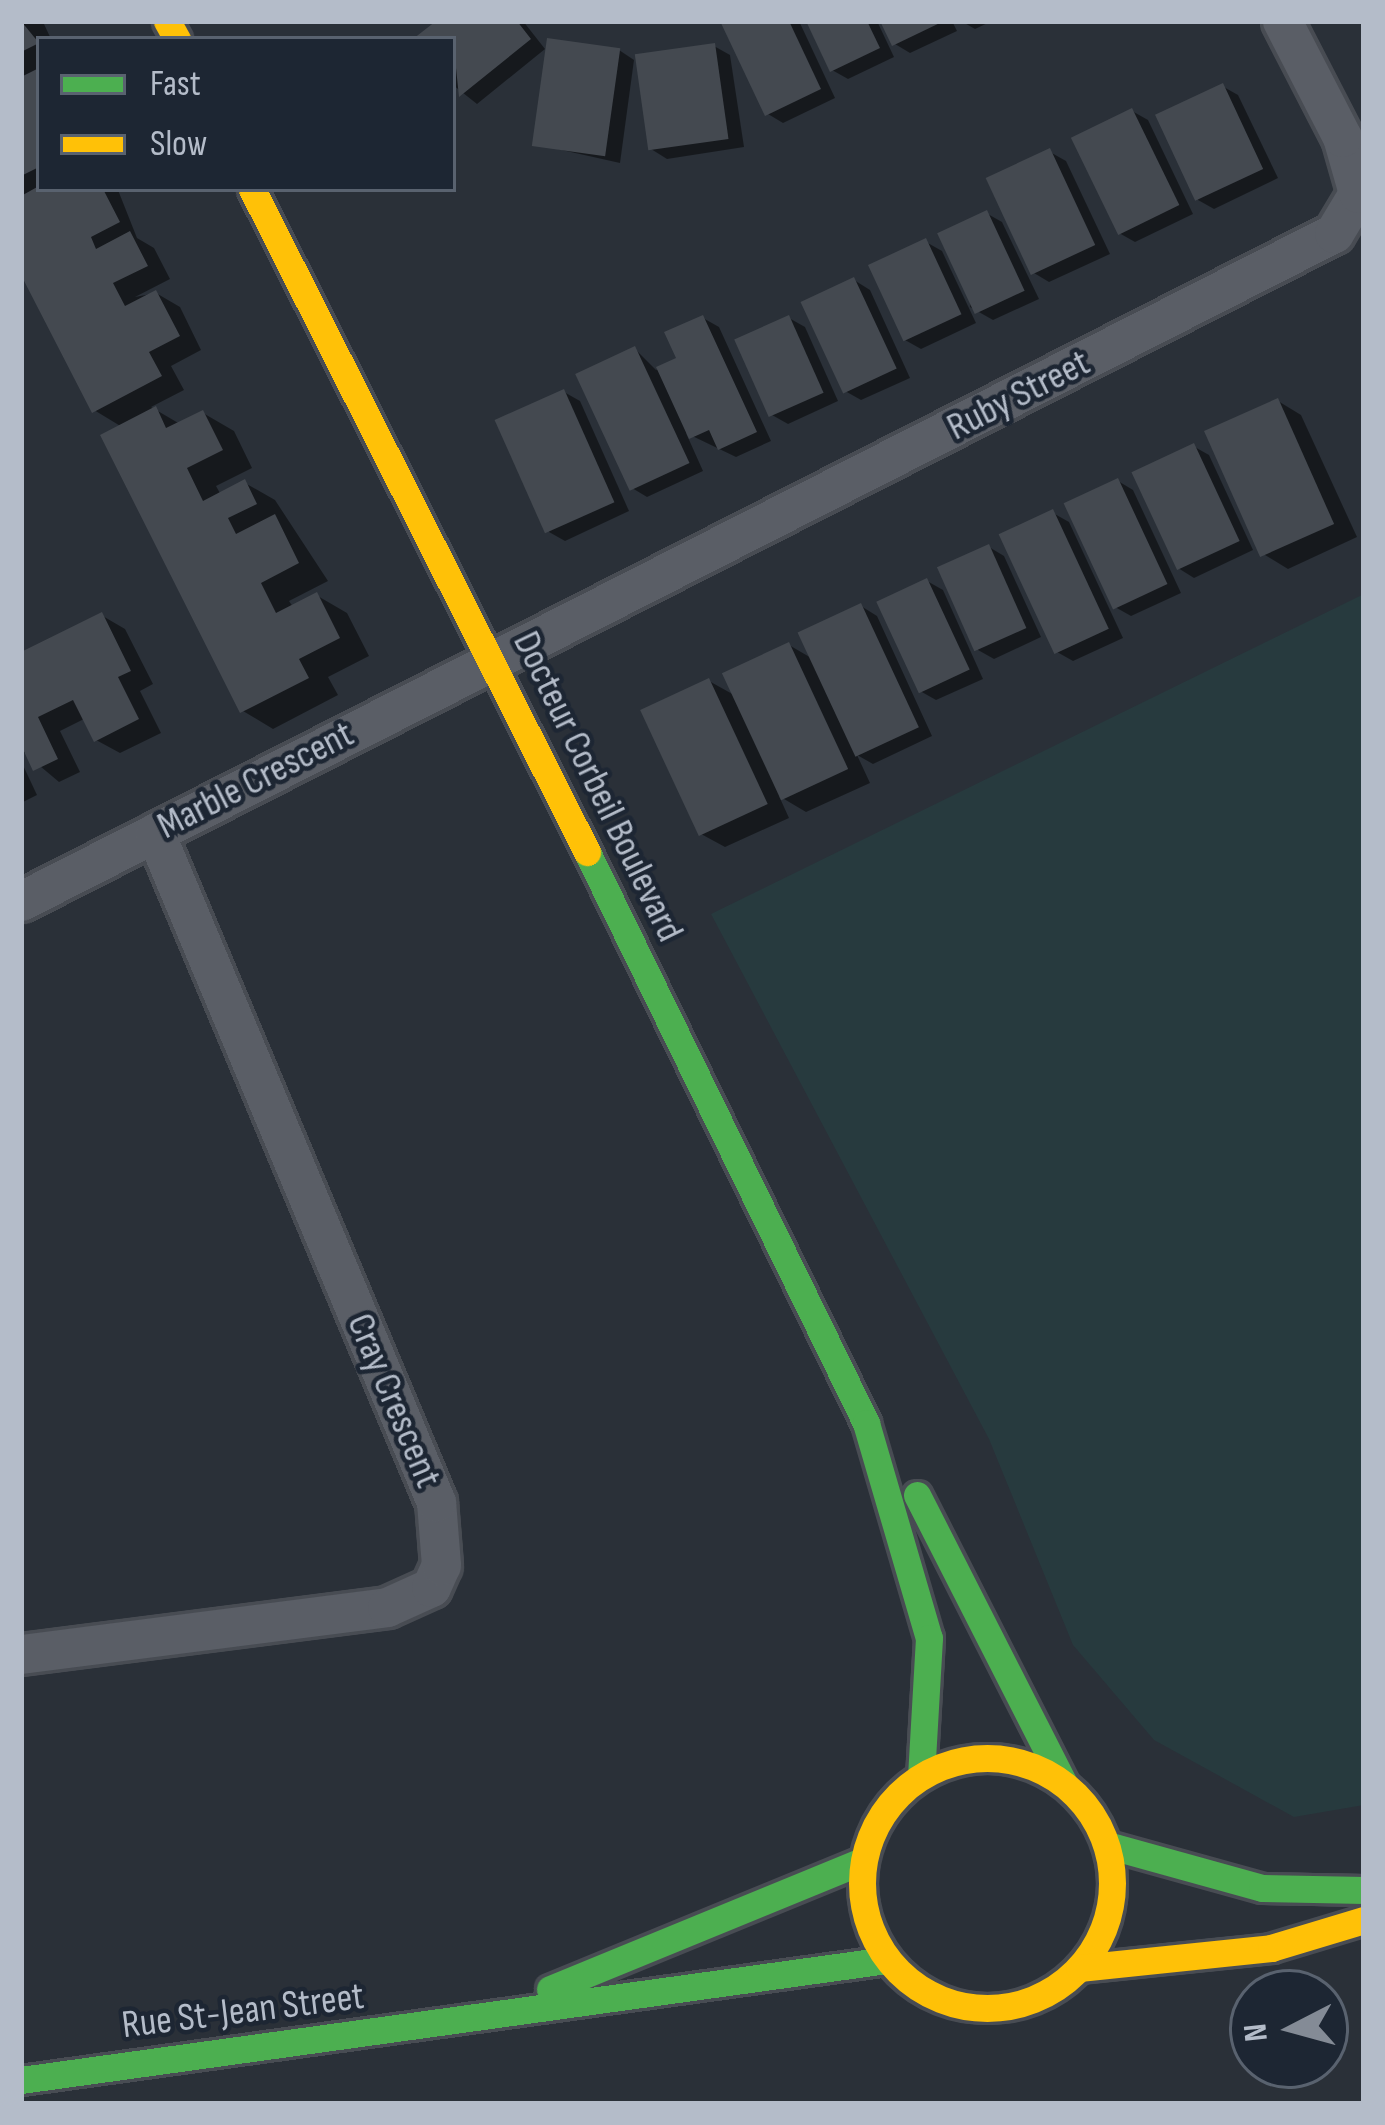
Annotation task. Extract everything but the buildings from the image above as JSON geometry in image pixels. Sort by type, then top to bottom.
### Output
[{"type":"main road","name":"Docteur Corbeil Boulevard","points":[[255,192],[866,1423],[928,1510],[1064,1783]]},
{"type":"main road","name":"Docteur Corbeil Boulevard","points":[[866,1423],[929,1638],[921,1776]]},
{"type":"main road","points":[[994,1757],[1064,1783],[1107,1845],[1113,1888],[1103,1931],[1079,1968],[1045,1995],[982,2007],[920,1989],[887,1960],[870,1929],[863,1860],[894,1798],[921,1776],[994,1757]]},
{"type":"main road","points":[[1107,1845],[1262,1888],[1364,1890]]},
{"type":"main road","name":"Rue St-Jean Street","points":[[475,2021],[863,1860]]},
{"type":"main road","points":[[1079,1968],[1271,1948],[1364,1920]]},
{"type":"main road","name":"Rue St-Jean Street","points":[[21,2080],[475,2021],[887,1960]]},
{"type":"street","name":"Ruby Street","points":[[491,661],[1334,233],[1358,193],[1342,137],[1282,21]]},
{"type":"street","name":"Marble Crescent","points":[[21,901],[491,661]]},
{"type":"street","name":"Cray Crescent","points":[[21,1654],[387,1607],[431,1587],[441,1565],[436,1502],[155,832]]},
{"type":"green space","points":[[1364,594],[1364,1805],[1294,1817],[1154,1740],[1073,1645],[989,1439],[711,914]]},
{"type":"traffic: fast","points":[[587,852],[866,1423],[929,1638],[921,1776]]},
{"type":"traffic: fast","points":[[917,1495],[1064,1783]]},
{"type":"traffic: fast","points":[[1107,1845],[1262,1888],[1364,1890]]},
{"type":"traffic: fast","points":[[550,1989],[864,1860]]},
{"type":"traffic: fast","points":[[21,2080],[887,1960]]},
{"type":"traffic: slow","points":[[167,21],[175,36]]},
{"type":"traffic: slow","points":[[254,192],[587,852]]},
{"type":"traffic: slow","points":[[987,1758],[1035,1768],[1075,1795],[1102,1835],[1112,1883],[1102,1931],[1075,1971],[1035,1998],[987,2008],[939,1998],[899,1971],[872,1931],[862,1883],[872,1835],[899,1795],[939,1768],[987,1758]]},
{"type":"traffic: slow","points":[[1079,1968],[1271,1948],[1364,1920]]}]
